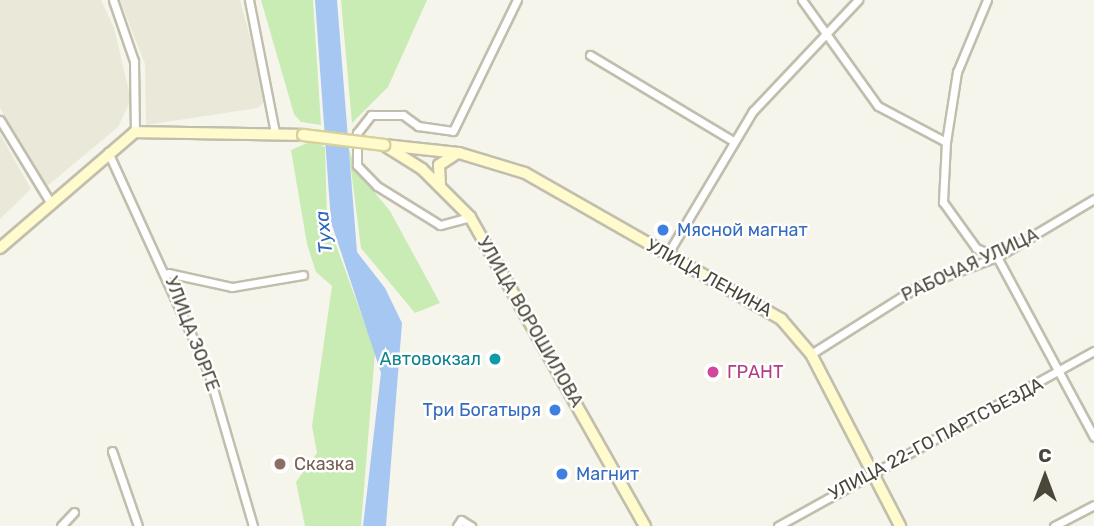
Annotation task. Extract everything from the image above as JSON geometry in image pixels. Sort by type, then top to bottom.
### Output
[{"type":"main road","name":"УЛИЦА ЛЕНИНА","points":[[135,132],[303,135],[459,153],[526,173],[667,256],[782,319],[811,354],[900,526]]},
{"type":"main road","points":[[0,248],[107,151],[135,132]]},
{"type":"main road","name":"УЛИЦА ВОРОШИЛОВА","points":[[384,145],[440,185],[470,217],[645,526]]},
{"type":"main road","points":[[440,185],[439,165],[459,153]]},
{"type":"street","points":[[113,0],[134,61],[135,132]]},
{"type":"street","points":[[249,0],[275,133]]},
{"type":"street","points":[[470,217],[440,225],[377,186],[357,165],[357,133],[371,116],[402,116],[418,126],[453,131],[517,0]]},
{"type":"street","points":[[802,0],[825,37],[878,106],[946,142]]},
{"type":"street","points":[[667,256],[753,111],[858,0]]},
{"type":"street","points":[[988,0],[957,72],[946,142],[943,202],[976,248],[997,257],[1056,374],[1094,437]]},
{"type":"street","points":[[590,55],[733,141]]},
{"type":"street","points":[[0,120],[50,202]]},
{"type":"street","name":"УЛИЦА ЗОРГЕ","points":[[107,151],[168,273],[208,370],[253,526]]},
{"type":"street","name":"РАБОЧАЯ УЛИЦА","points":[[811,354],[916,287],[997,257],[1094,199]]},
{"type":"street","points":[[168,273],[218,287],[303,275]]},
{"type":"street","name":"УЛИЦА 22-ГО ПАРТСЪЕЗДА","points":[[778,526],[870,472],[1056,374],[1094,351]]},
{"type":"street","points":[[112,451],[138,526]]},
{"type":"street","points":[[1054,526],[1094,505]]},
{"type":"street","points":[[61,526],[74,512]]},
{"type":"street","points":[[457,526],[461,520],[471,526]]},
{"type":"shaded area","points":[[0,0],[101,0],[114,28],[131,100],[118,127],[46,187],[0,108]]},
{"type":"shaded area","points":[[120,0],[240,0],[267,99],[258,108],[146,125],[145,64]]},
{"type":"shaded area","points":[[0,134],[31,189],[0,219]]},
{"type":"green space","points":[[261,0],[313,0],[321,125],[301,122],[294,114]]},
{"type":"green space","points":[[341,0],[427,0],[388,87],[352,123]]},
{"type":"green space","points":[[312,141],[325,147],[327,220],[375,352],[361,526],[305,526],[296,482],[317,453],[312,426],[332,286],[316,272],[307,244],[291,150]]},
{"type":"green space","points":[[348,146],[356,170],[390,211],[440,303],[415,313],[361,248]]},
{"type":"water","points":[[315,0],[337,0],[357,252],[385,288],[402,323],[386,526],[363,526],[381,373],[331,222]]},
{"type":"place","name":"Мясной магнат","points":[[663,230]]},
{"type":"place","name":"Автовокзал","points":[[495,359]]},
{"type":"place","name":"ГРАНТ","points":[[713,372]]},
{"type":"place","name":"Три Богатыря","points":[[555,410]]},
{"type":"place","name":"Сказка","points":[[280,464]]},
{"type":"place","name":"Магнит","points":[[562,474]]},
{"type":"water label","name":"Туха","points":[[324,232]]}]
